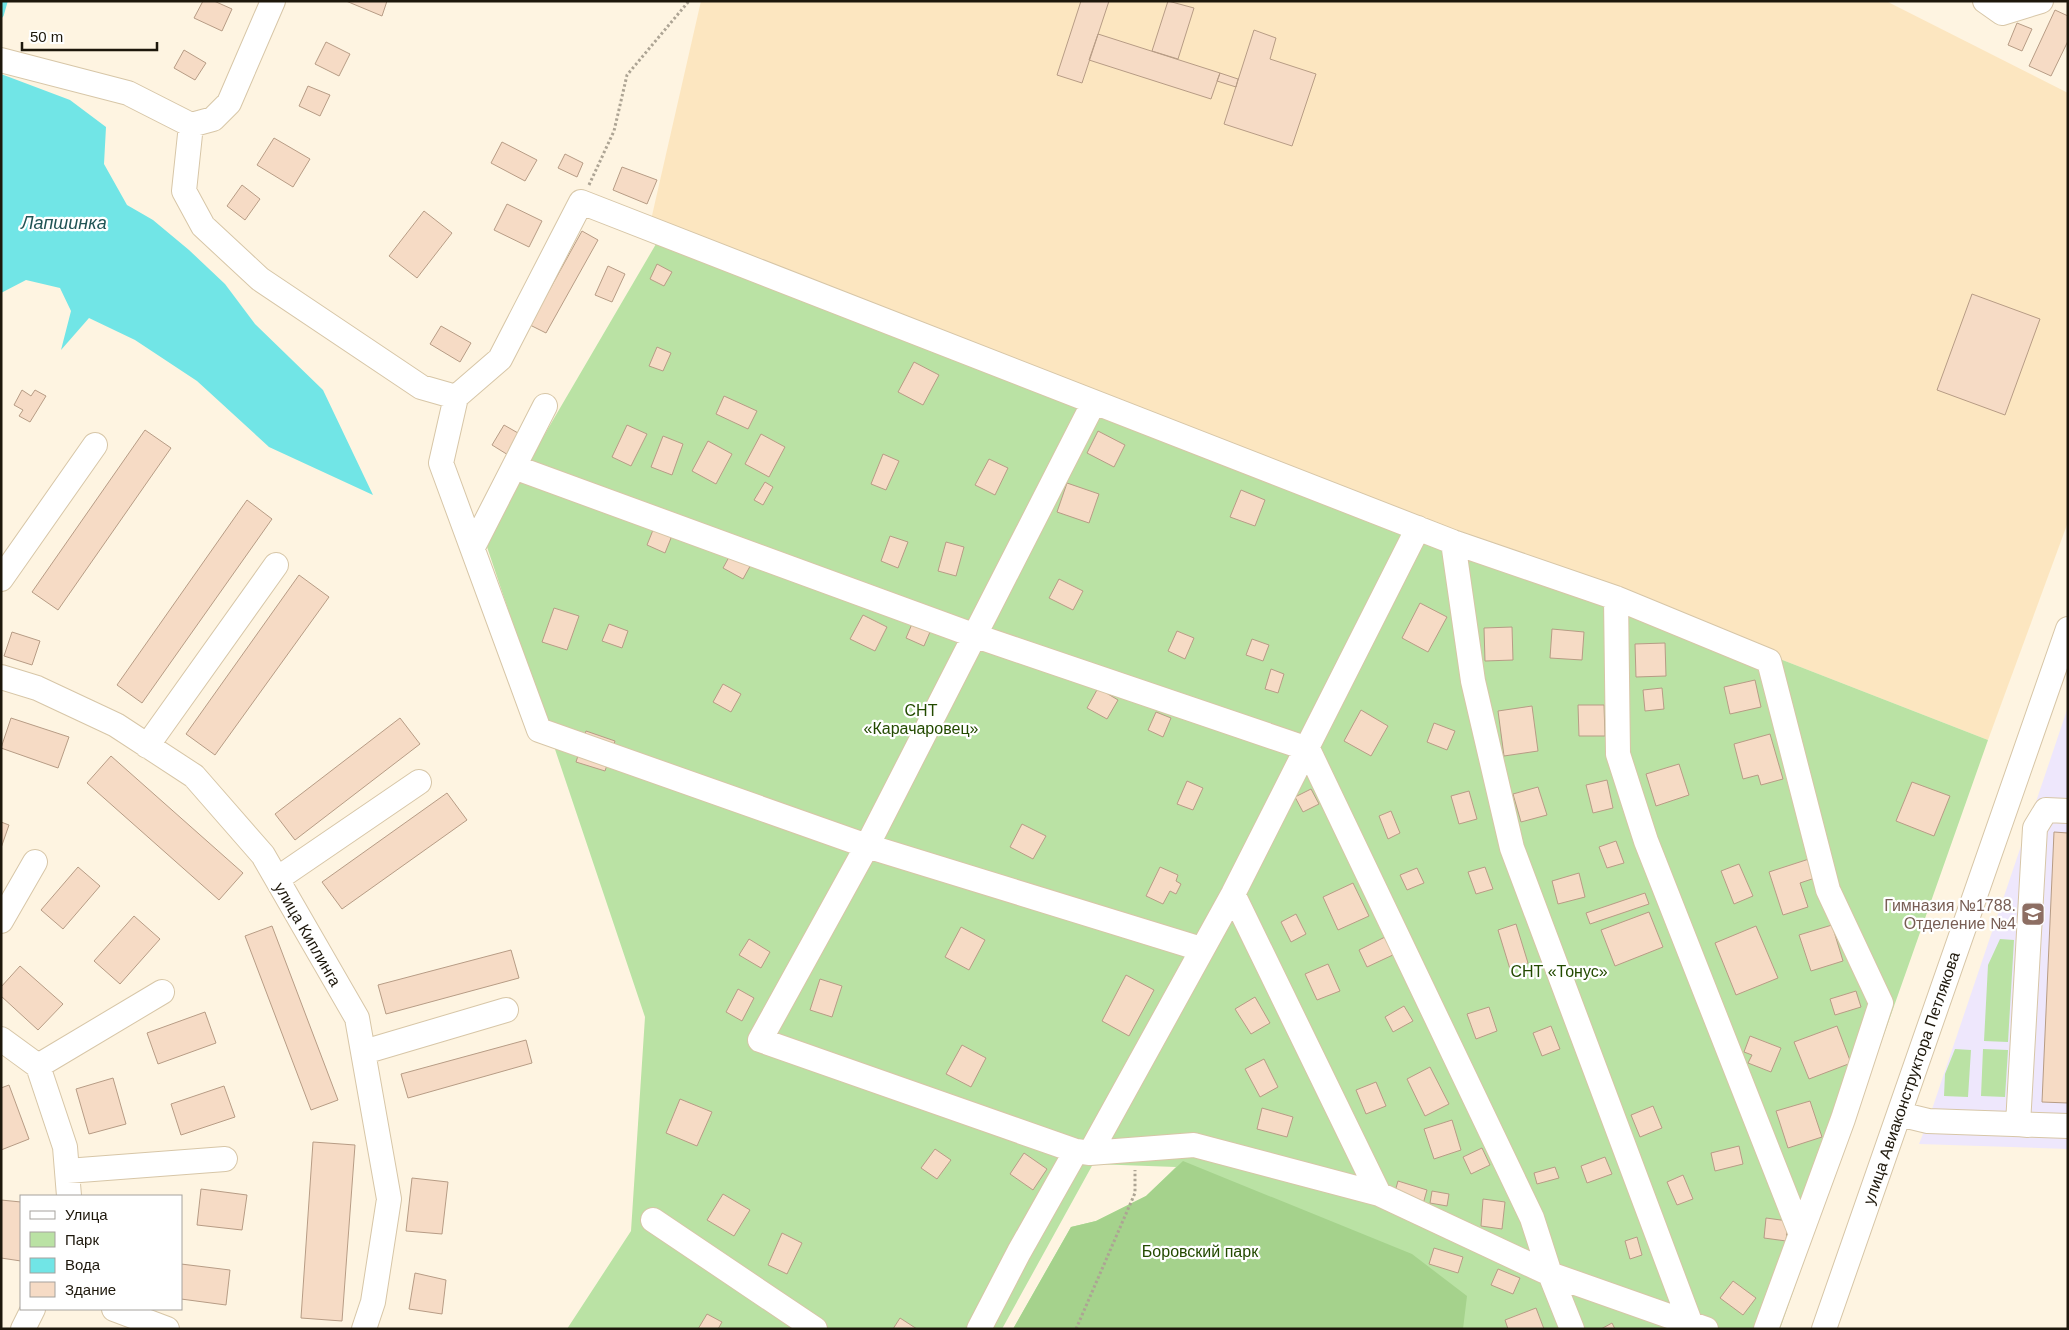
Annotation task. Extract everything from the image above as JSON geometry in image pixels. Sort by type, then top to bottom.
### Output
[{"type":"street","points":[[1,60],[128,93],[191,125],[213,119],[229,102],[273,1]]},
{"type":"street","points":[[1985,1],[2002,13],[2041,1]]},
{"type":"street","points":[[191,125],[184,191],[202,226],[260,279],[422,387],[456,397]]},
{"type":"street","points":[[1202,949],[867,846],[539,730],[441,463],[456,397],[500,359],[581,202],[1453,542],[1616,598],[1768,661],[1828,890],[1881,1003],[1843,1119],[1766,1329]]},
{"type":"street","points":[[1094,402],[973,635],[867,846],[760,1040],[1083,1152],[1194,1145],[1379,1194],[1550,1274],[1698,1325]]},
{"type":"street","points":[[473,547],[545,406]]},
{"type":"street","points":[[1,578],[95,445]]},
{"type":"street","points":[[514,467],[973,635],[1308,749],[1532,1218],[1550,1274],[1572,1329]]},
{"type":"street","points":[[979,1329],[1019,1252],[1083,1152],[1233,894],[1308,749],[1418,528]]},
{"type":"street","points":[[1453,542],[1472,681],[1512,848],[1698,1325]]},
{"type":"street","points":[[147,746],[276,565]]},
{"type":"street","points":[[1616,598],[1618,754],[1646,841],[1800,1232]]},
{"type":"street","name":"улица Авиаконструктора Петлякова","points":[[1824,1329],[2068,629]]},
{"type":"street","name":"улица Киплинга","points":[[1,677],[37,688],[116,725],[194,776],[263,855],[357,1018],[389,1199],[373,1302],[364,1329]]},
{"type":"street","points":[[277,879],[419,782]]},
{"type":"street","points":[[2028,1124],[2018,1124],[2035,828],[2046,810],[2068,811]]},
{"type":"street","points":[[1,921],[35,862]]},
{"type":"street","points":[[1233,894],[1379,1194]]},
{"type":"street","points":[[38,1066],[162,992]]},
{"type":"street","points":[[364,1052],[506,1010]]},
{"type":"street","points":[[1,1039],[38,1066],[65,1147],[69,1195]]},
{"type":"street","points":[[1899,1114],[1928,1121],[2068,1126]]},
{"type":"street","points":[[67,1171],[226,1159]]},
{"type":"street","points":[[653,1220],[815,1329]]},
{"type":"street","points":[[23,1329],[33,1310]]},
{"type":"street","points":[[117,1310],[167,1329]]},
{"type":"path","points":[[581,202],[614,131],[627,74],[689,1]]},
{"type":"path","points":[[1076,1329],[1134,1193],[1136,1149]]},
{"type":"shaded area","points":[[701,1],[1886,1],[2068,93],[2068,522],[1988,740],[651,220]]},
{"type":"shaded area","name":"Гимназия №1788. Отделение №4","points":[[2068,707],[2068,1149],[1919,1144],[1928,1121]]},
{"type":"green space","points":[[656,244],[1415,517],[1988,740],[1780,1329],[1013,1329],[1071,1227],[1096,1221],[1146,1196],[1176,1167],[1093,1164],[1002,1329],[567,1329],[631,1231],[645,1017],[484,538]]},
{"type":"green space","points":[[2000,939],[2014,940],[2008,1042],[1984,1041],[1988,965]]},
{"type":"green space","points":[[1955,1049],[1971,1050],[1968,1097],[1944,1096],[1945,1074]]},
{"type":"green space","points":[[1983,1049],[2008,1050],[2005,1097],[1981,1096]]},
{"type":"green space","name":"Боровский парк","points":[[1183,1161],[1412,1254],[1467,1296],[1463,1329],[1013,1329],[1071,1227],[1096,1221],[1146,1196]]},
{"type":"water","name":"Лапшинка","points":[[1,74],[70,100],[106,127],[104,164],[127,205],[153,220],[189,250],[225,284],[255,324],[323,390],[373,495],[269,447],[197,381],[135,340],[89,318],[61,350],[71,311],[60,288],[26,280],[1,293]]},
{"type":"building","points":[[203,1],[214,1],[232,9],[222,31],[194,18]]},
{"type":"building","points":[[346,1],[387,1],[382,16]]},
{"type":"building","points":[[1081,1],[1109,1],[1082,83],[1057,75]]},
{"type":"building","points":[[1168,1],[1194,8],[1178,59],[1152,51]]},
{"type":"building","points":[[2055,10],[2068,16],[2068,41],[2051,76],[2029,66]]},
{"type":"building","points":[[2017,23],[2032,29],[2022,51],[2008,45]]},
{"type":"building","points":[[1254,30],[1276,38],[1270,59],[1316,74],[1292,146],[1224,124]]},
{"type":"building","points":[[1098,34],[1220,73],[1211,99],[1089,60]]},
{"type":"building","points":[[326,42],[350,54],[339,76],[315,64]]},
{"type":"building","points":[[184,50],[206,63],[195,80],[174,68]]},
{"type":"building","points":[[1220,73],[1238,79],[1236,87],[1217,81]]},
{"type":"building","points":[[308,86],[330,95],[320,116],[299,106]]},
{"type":"building","points":[[274,138],[310,159],[293,187],[257,165]]},
{"type":"building","points":[[502,142],[537,160],[525,181],[491,163]]},
{"type":"building","points":[[565,154],[583,163],[577,177],[558,168]]},
{"type":"building","points":[[622,167],[657,180],[647,204],[613,190]]},
{"type":"building","points":[[242,185],[260,199],[245,220],[227,206]]},
{"type":"building","points":[[507,204],[542,221],[529,247],[494,230]]},
{"type":"building","points":[[424,211],[452,233],[417,278],[389,256]]},
{"type":"building","points":[[582,231],[598,240],[546,333],[530,325]]},
{"type":"building","points":[[657,264],[672,272],[664,286],[650,279]]},
{"type":"building","points":[[608,266],[625,274],[612,302],[595,295]]},
{"type":"building","points":[[1972,294],[2040,319],[2005,415],[1937,390]]},
{"type":"building","points":[[441,326],[471,343],[460,362],[430,344]]},
{"type":"building","points":[[657,347],[671,353],[663,371],[649,366]]},
{"type":"building","points":[[914,362],[939,375],[923,405],[898,392]]},
{"type":"building","points":[[22,390],[31,396],[35,390],[46,396],[30,422],[19,416],[23,410],[14,405]]},
{"type":"building","points":[[724,396],[757,411],[748,429],[716,414]]},
{"type":"building","points":[[504,425],[525,437],[513,458],[492,445]]},
{"type":"building","points":[[627,425],[647,434],[631,466],[612,457]]},
{"type":"building","points":[[145,430],[171,448],[58,610],[32,592]]},
{"type":"building","points":[[1098,431],[1125,445],[1114,467],[1087,453]]},
{"type":"building","points":[[761,434],[785,447],[769,477],[745,464]]},
{"type":"building","points":[[663,436],[683,444],[672,475],[651,467]]},
{"type":"building","points":[[708,441],[732,454],[716,484],[692,471]]},
{"type":"building","points":[[883,454],[899,461],[886,490],[871,484]]},
{"type":"building","points":[[989,459],[1008,468],[995,495],[975,485]]},
{"type":"building","points":[[765,482],[773,487],[763,505],[754,500]]},
{"type":"building","points":[[1067,483],[1099,494],[1089,523],[1057,512]]},
{"type":"building","points":[[1241,490],[1265,500],[1255,526],[1230,517]]},
{"type":"building","points":[[247,500],[272,519],[142,703],[117,685]]},
{"type":"building","points":[[655,525],[673,533],[665,553],[647,545]]},
{"type":"building","points":[[890,536],[908,542],[898,568],[881,561]]},
{"type":"building","points":[[946,542],[964,547],[956,576],[938,571]]},
{"type":"building","points":[[734,548],[754,559],[743,579],[723,568]]},
{"type":"building","points":[[299,575],[329,597],[215,755],[186,734]]},
{"type":"building","points":[[1059,579],[1083,591],[1073,610],[1049,598]]},
{"type":"building","points":[[1420,603],[1447,617],[1428,652],[1402,638]]},
{"type":"building","points":[[554,608],[579,616],[567,650],[542,642]]},
{"type":"building","points":[[863,615],[887,627],[875,651],[850,639]]},
{"type":"building","points":[[609,624],[628,631],[622,648],[602,641]]},
{"type":"building","points":[[912,624],[930,632],[924,646],[906,638]]},
{"type":"building","points":[[1512,627],[1513,660],[1485,661],[1484,628]]},
{"type":"building","points":[[1552,629],[1584,632],[1582,660],[1550,658]]},
{"type":"building","points":[[1177,631],[1194,638],[1185,659],[1168,651]]},
{"type":"building","points":[[12,632],[40,641],[32,665],[4,656]]},
{"type":"building","points":[[1252,639],[1269,645],[1263,661],[1246,655]]},
{"type":"building","points":[[1665,643],[1666,676],[1636,677],[1635,644]]},
{"type":"building","points":[[1271,669],[1284,674],[1278,693],[1265,689]]},
{"type":"building","points":[[1755,680],[1761,707],[1730,714],[1724,687]]},
{"type":"building","points":[[723,684],[741,694],[731,712],[713,702]]},
{"type":"building","points":[[1098,688],[1118,700],[1107,719],[1087,708]]},
{"type":"building","points":[[1662,688],[1664,709],[1645,711],[1643,690]]},
{"type":"building","points":[[1578,705],[1604,705],[1605,736],[1579,736]]},
{"type":"building","points":[[1532,706],[1538,751],[1504,756],[1498,711]]},
{"type":"building","points":[[1361,710],[1388,726],[1371,756],[1344,741]]},
{"type":"building","points":[[1156,712],[1171,718],[1163,737],[1148,730]]},
{"type":"building","points":[[11,718],[69,737],[58,768],[1,748]]},
{"type":"building","points":[[400,718],[420,744],[295,840],[275,814]]},
{"type":"building","points":[[1434,723],[1455,731],[1447,750],[1427,742]]},
{"type":"building","points":[[586,731],[615,741],[605,771],[576,762]]},
{"type":"building","points":[[1770,734],[1783,779],[1761,785],[1758,775],[1743,779],[1734,744]]},
{"type":"building","points":[[111,756],[243,873],[219,900],[87,783]]},
{"type":"building","points":[[1679,764],[1689,795],[1656,806],[1646,774]]},
{"type":"building","points":[[1607,780],[1613,808],[1593,813],[1586,785]]},
{"type":"building","points":[[1187,781],[1203,788],[1193,810],[1177,804]]},
{"type":"building","points":[[1912,782],[1950,796],[1934,836],[1896,821]]},
{"type":"building","points":[[1538,787],[1547,815],[1521,822],[1513,794]]},
{"type":"building","points":[[1311,789],[1319,804],[1303,812],[1295,797]]},
{"type":"building","points":[[1469,791],[1477,819],[1459,824],[1451,796]]},
{"type":"building","points":[[447,793],[467,820],[342,909],[322,882]]},
{"type":"building","points":[[1391,811],[1400,833],[1388,839],[1379,816]]},
{"type":"building","points":[[1,822],[9,825],[1,848]]},
{"type":"building","points":[[1022,824],[1046,836],[1033,859],[1010,847]]},
{"type":"building","points":[[2054,832],[2068,833],[2068,1103],[2042,1102]]},
{"type":"building","points":[[1616,841],[1624,863],[1607,868],[1599,847]]},
{"type":"building","points":[[1812,858],[1818,877],[1800,883],[1808,907],[1783,915],[1769,872]]},
{"type":"building","points":[[1739,864],[1753,896],[1734,904],[1721,871]]},
{"type":"building","points":[[78,867],[100,886],[63,929],[41,910]]},
{"type":"building","points":[[1160,867],[1178,875],[1176,881],[1181,884],[1176,894],[1170,891],[1163,904],[1146,896]]},
{"type":"building","points":[[1485,867],[1493,889],[1476,894],[1468,872]]},
{"type":"building","points":[[1417,868],[1424,883],[1407,890],[1400,875]]},
{"type":"building","points":[[1579,873],[1585,897],[1558,904],[1552,881]]},
{"type":"building","points":[[1353,883],[1369,916],[1338,930],[1323,897]]},
{"type":"building","points":[[1645,893],[1649,904],[1590,924],[1586,913]]},
{"type":"building","points":[[1649,912],[1663,947],[1615,966],[1601,930]]},
{"type":"building","points":[[1296,914],[1306,934],[1291,942],[1281,922]]},
{"type":"building","points":[[134,916],[160,939],[120,984],[94,961]]},
{"type":"building","points":[[1516,924],[1528,963],[1510,969],[1498,930]]},
{"type":"building","points":[[1832,925],[1843,961],[1811,971],[1799,935]]},
{"type":"building","points":[[272,926],[338,1100],[311,1110],[245,936]]},
{"type":"building","points":[[1756,926],[1778,978],[1736,995],[1715,943]]},
{"type":"building","points":[[961,927],[985,940],[969,970],[945,957]]},
{"type":"building","points":[[1387,936],[1395,954],[1367,967],[1359,950]]},
{"type":"building","points":[[749,939],[770,952],[761,968],[739,955]]},
{"type":"building","points":[[511,950],[519,978],[386,1014],[378,985]]},
{"type":"building","points":[[1328,964],[1340,991],[1317,1000],[1305,974]]},
{"type":"building","points":[[20,966],[63,1004],[38,1030],[1,996],[1,987]]},
{"type":"building","points":[[1126,975],[1154,990],[1129,1036],[1102,1021]]},
{"type":"building","points":[[820,979],[842,986],[832,1017],[810,1010]]},
{"type":"building","points":[[738,989],[754,998],[742,1021],[726,1012]]},
{"type":"building","points":[[1856,991],[1861,1007],[1835,1015],[1830,999]]},
{"type":"building","points":[[1255,997],[1270,1023],[1251,1034],[1235,1009]]},
{"type":"building","points":[[1404,1006],[1413,1021],[1393,1032],[1385,1017]]},
{"type":"building","points":[[1489,1007],[1497,1031],[1476,1039],[1467,1014]]},
{"type":"building","points":[[205,1012],[216,1043],[158,1064],[147,1033]]},
{"type":"building","points":[[1551,1026],[1560,1049],[1542,1056],[1533,1033]]},
{"type":"building","points":[[1837,1026],[1851,1063],[1809,1079],[1794,1042]]},
{"type":"building","points":[[1750,1036],[1781,1048],[1771,1072],[1748,1063],[1752,1055],[1744,1052]]},
{"type":"building","points":[[526,1040],[532,1063],[408,1098],[401,1074]]},
{"type":"building","points":[[962,1045],[986,1058],[971,1087],[946,1074]]},
{"type":"building","points":[[1264,1059],[1278,1087],[1260,1097],[1245,1069]]},
{"type":"building","points":[[1430,1067],[1449,1104],[1425,1116],[1407,1079]]},
{"type":"building","points":[[113,1078],[126,1124],[89,1134],[76,1089]]},
{"type":"building","points":[[1376,1082],[1386,1106],[1366,1114],[1356,1090]]},
{"type":"building","points":[[9,1085],[29,1139],[1,1150],[1,1088]]},
{"type":"building","points":[[224,1086],[235,1117],[181,1135],[171,1104]]},
{"type":"building","points":[[680,1099],[712,1112],[697,1146],[666,1133]]},
{"type":"building","points":[[1810,1101],[1822,1137],[1788,1148],[1776,1111]]},
{"type":"building","points":[[1653,1106],[1662,1128],[1640,1137],[1631,1115]]},
{"type":"building","points":[[1262,1108],[1293,1117],[1287,1137],[1257,1129]]},
{"type":"building","points":[[1452,1120],[1461,1150],[1434,1159],[1424,1129]]},
{"type":"building","points":[[313,1142],[355,1145],[342,1321],[301,1318]]},
{"type":"building","points":[[1739,1146],[1743,1164],[1715,1171],[1711,1153]]},
{"type":"building","points":[[1482,1148],[1490,1165],[1471,1174],[1463,1157]]},
{"type":"building","points":[[935,1149],[951,1160],[937,1179],[921,1168]]},
{"type":"building","points":[[1024,1153],[1047,1169],[1033,1190],[1010,1174]]},
{"type":"building","points":[[1605,1157],[1612,1174],[1587,1183],[1581,1166]]},
{"type":"building","points":[[1555,1167],[1559,1178],[1537,1184],[1534,1173]]},
{"type":"building","points":[[1683,1175],[1693,1199],[1677,1205],[1667,1182]]},
{"type":"building","points":[[412,1178],[448,1182],[442,1234],[406,1231]]},
{"type":"building","points":[[1398,1181],[1427,1190],[1423,1204],[1394,1195]]},
{"type":"building","points":[[201,1189],[247,1195],[242,1230],[197,1225]]},
{"type":"building","points":[[1432,1191],[1449,1194],[1447,1206],[1430,1203]]},
{"type":"building","points":[[723,1194],[750,1210],[734,1236],[707,1220]]},
{"type":"building","points":[[1483,1199],[1505,1202],[1502,1229],[1481,1226]]},
{"type":"building","points":[[1,1200],[20,1202],[20,1261],[1,1258]]},
{"type":"building","points":[[1766,1218],[1788,1221],[1786,1241],[1764,1238]]},
{"type":"building","points":[[782,1233],[802,1243],[787,1274],[768,1265]]},
{"type":"building","points":[[1637,1237],[1642,1255],[1630,1259],[1625,1241]]},
{"type":"building","points":[[1434,1248],[1463,1257],[1458,1273],[1429,1264]]},
{"type":"building","points":[[182,1264],[230,1270],[226,1305],[182,1299]]},
{"type":"building","points":[[1498,1269],[1520,1278],[1513,1294],[1491,1285]]},
{"type":"building","points":[[415,1273],[446,1280],[442,1314],[409,1309]]},
{"type":"building","points":[[1733,1281],[1756,1298],[1743,1315],[1720,1298]]},
{"type":"building","points":[[1536,1308],[1544,1329],[1508,1329],[1505,1320]]},
{"type":"building","points":[[707,1314],[722,1322],[718,1329],[698,1329]]},
{"type":"building","points":[[900,1318],[917,1329],[893,1329]]},
{"type":"building","points":[[1612,1323],[1615,1329],[1601,1329]]},
{"type":"waterway","points":[[1,15],[5,1]]},
{"type":"place","name":"Гимназия №1788. Отделение №4","points":[[2033,914]]},
{"type":"park label","name":"СНТ «Карачаровец»","points":[[921,719]]},
{"type":"park label","name":"СНТ «Тонус»","points":[[1559,971]]}]
